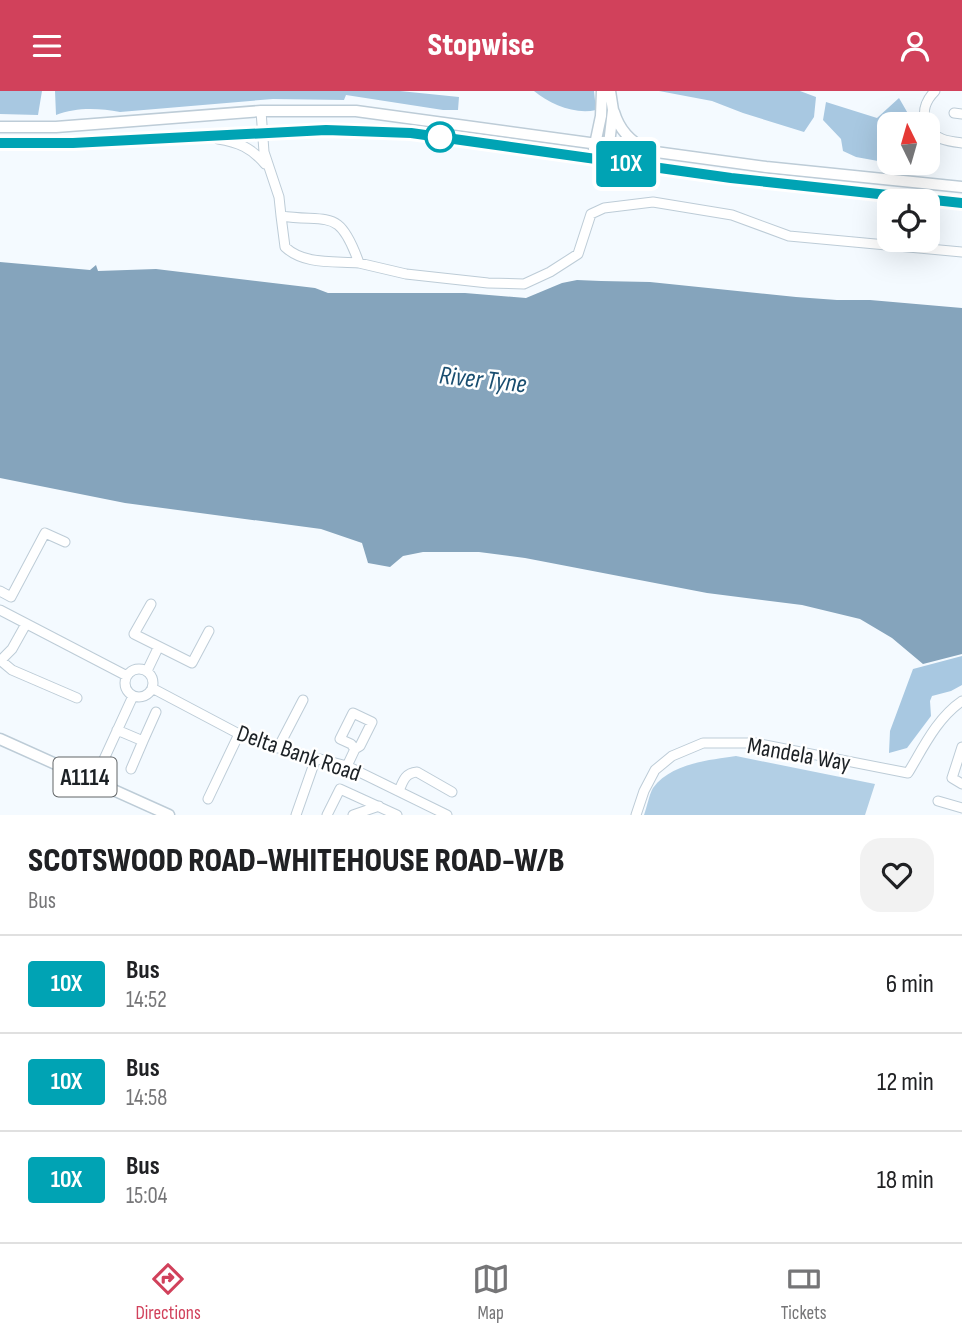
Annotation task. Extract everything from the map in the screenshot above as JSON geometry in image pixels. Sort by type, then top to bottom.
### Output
[{"type":"main road","points":[[592,159],[601,116],[602,91]]},
{"type":"main road","points":[[610,91],[616,120],[633,141],[656,153]]},
{"type":"main road","points":[[607,161],[613,110]]},
{"type":"main road","points":[[0,127],[56,127],[261,111],[356,111],[766,167],[962,187]]},
{"type":"main road","points":[[0,143],[73,143],[326,130],[411,133],[779,184],[962,203]]},
{"type":"main road","name":"A1114","points":[[0,739],[169,815]]},
{"type":"street","points":[[924,112],[926,100],[934,91]]},
{"type":"street","points":[[261,111],[266,165],[279,197],[285,247],[295,256],[314,260],[359,263],[406,274],[524,284],[550,272],[578,254],[591,214],[604,208],[653,202],[732,215],[789,236],[962,252]]},
{"type":"street","points":[[199,136],[237,143],[252,151],[266,165]]},
{"type":"street","points":[[940,139],[962,143]]},
{"type":"street","points":[[281,216],[328,218],[339,223],[352,244],[359,263]]},
{"type":"street","points":[[0,591],[11,597],[45,533],[65,542]]},
{"type":"street","points":[[151,604],[134,634],[158,648],[192,663],[209,631]]},
{"type":"street","points":[[0,610],[127,676]]},
{"type":"street","points":[[26,624],[12,649],[0,660],[12,670],[77,698]]},
{"type":"street","points":[[147,671],[158,648]]},
{"type":"street","points":[[138,669],[147,671],[152,678],[152,688],[142,697],[133,696],[125,685],[127,676],[138,669]]},
{"type":"street","name":"Delta Bank Road","points":[[152,688],[239,734],[278,748],[347,765],[399,791],[431,811],[447,815]]},
{"type":"street","points":[[94,781],[133,696]]},
{"type":"street","points":[[278,748],[303,700]]},
{"type":"street","name":"Mandela Way","points":[[636,815],[644,791],[656,770],[672,756],[702,743],[755,743],[908,773],[930,737],[953,707],[962,701]]},
{"type":"street","points":[[131,769],[156,712]]},
{"type":"street","points":[[117,730],[143,741]]},
{"type":"street","points":[[208,799],[239,734]]},
{"type":"street","points":[[962,747],[952,778],[962,784]]},
{"type":"street","points":[[347,765],[355,749]]},
{"type":"street","points":[[296,815],[316,758]]},
{"type":"street","points":[[399,791],[406,776],[417,772],[452,792]]},
{"type":"street","points":[[327,815],[340,789],[397,815]]},
{"type":"street","points":[[938,801],[962,808]]},
{"type":"street","points":[[353,815],[379,806]]},
{"type":"shaded area","points":[[0,91],[42,91],[38,115],[0,114]]},
{"type":"shaded area","points":[[55,91],[400,91],[459,97],[458,110],[346,95],[344,100],[273,99],[120,112],[80,109],[56,115]]},
{"type":"shaded area","points":[[534,91],[594,91],[596,110],[580,111],[563,107]]},
{"type":"shaded area","points":[[659,91],[800,91],[816,97],[814,117],[804,132],[712,101]]},
{"type":"shaded area","points":[[899,98],[907,112],[884,112]]},
{"type":"shaded area","points":[[826,102],[877,118],[877,161],[856,157],[843,151],[841,139],[823,120]]},
{"type":"shaded area","points":[[962,656],[962,685],[932,696],[931,716],[907,748],[889,753],[890,731],[913,669]]},
{"type":"shaded area","points":[[736,756],[875,784],[865,815],[644,815],[653,788],[670,773],[692,764]]},
{"type":"water","name":"River Tyne","points":[[0,262],[90,270],[96,265],[98,271],[156,269],[315,288],[328,293],[465,293],[526,298],[562,283],[577,280],[650,282],[796,297],[962,308],[962,654],[923,664],[892,638],[860,619],[802,605],[707,593],[525,558],[479,552],[423,552],[403,556],[390,567],[368,563],[362,543],[321,529],[125,503],[0,478]]},
{"type":"bus line","name":"10X","points":[[0,143],[73,143],[326,130],[380,131],[411,133],[731,178],[962,203]]}]
